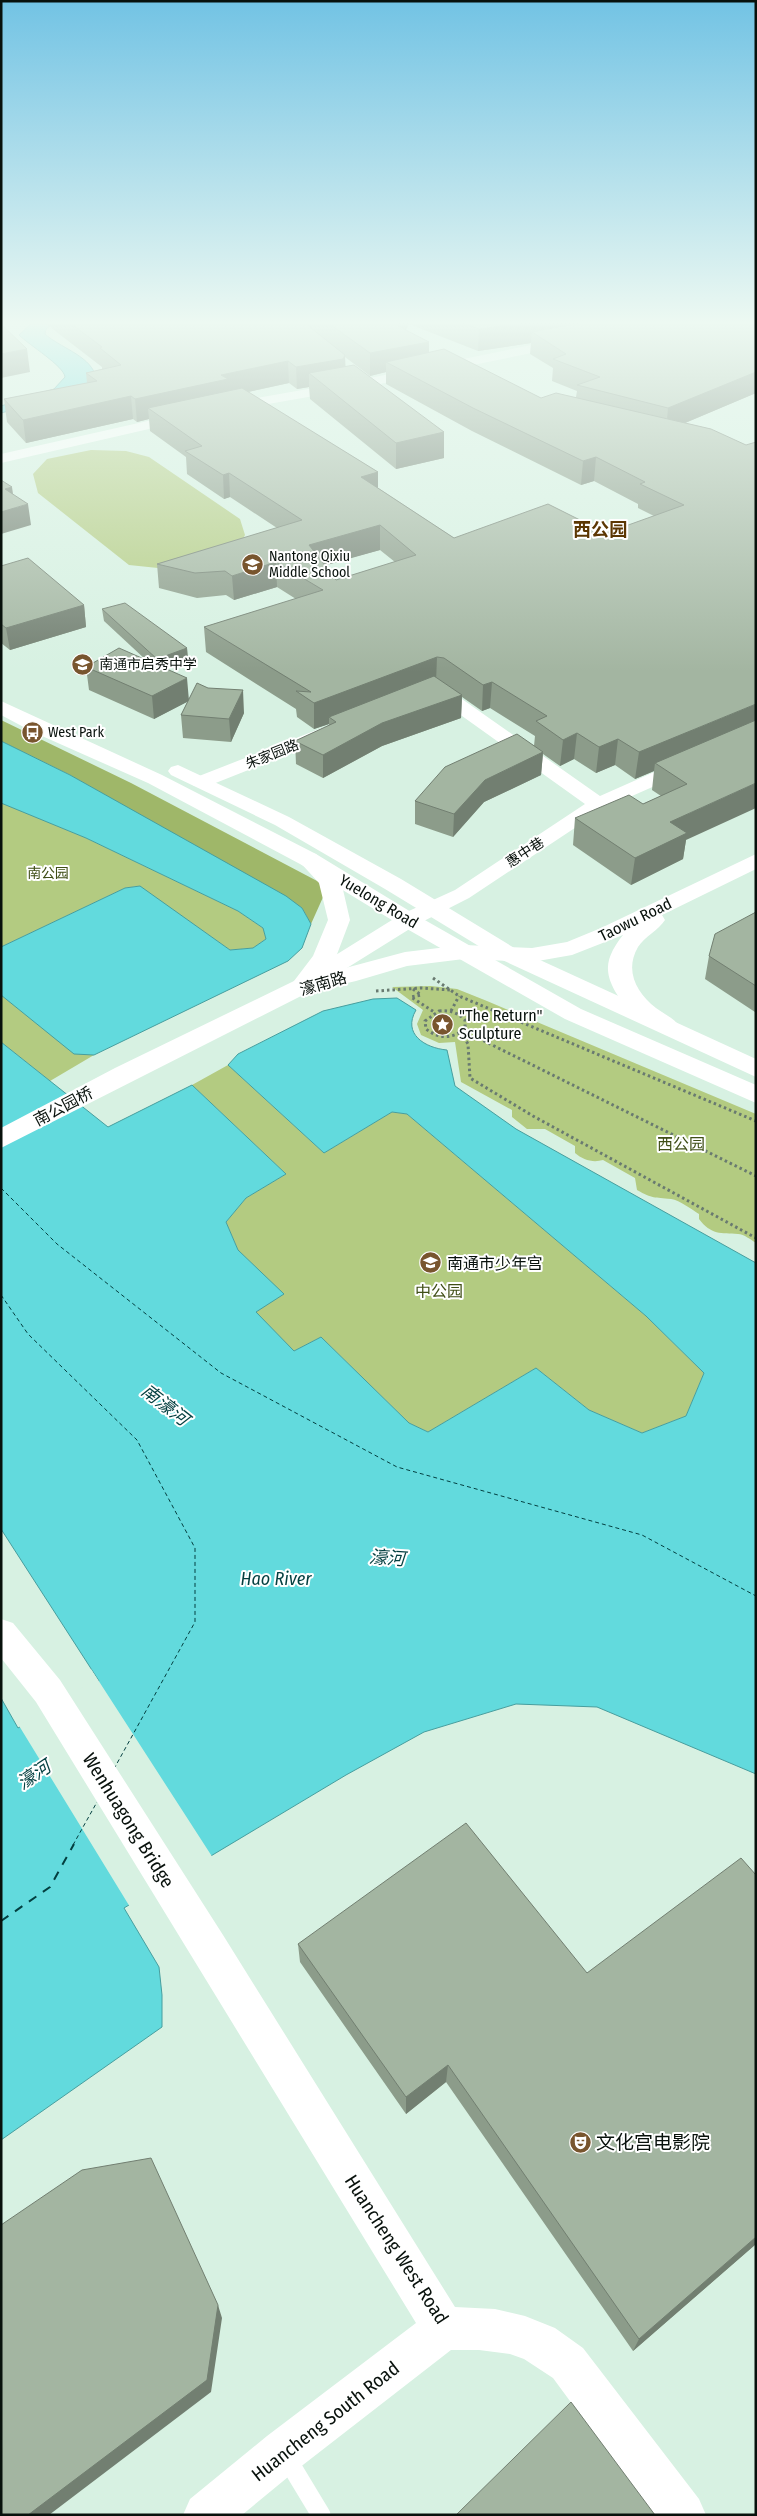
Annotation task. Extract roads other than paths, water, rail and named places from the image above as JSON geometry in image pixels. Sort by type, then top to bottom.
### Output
[{"type":"street","points":[[1,458],[93,437]]},
{"type":"street","points":[[418,696],[436,689],[598,804]]},
{"type":"street","name":"Yuelong Road","points":[[1,690],[282,821],[435,908],[508,954],[756,1069]]},
{"type":"street","name":"Yuelong Road","points":[[1,707],[40,728],[154,779],[308,859],[408,920],[573,1014],[756,1095]]},
{"type":"street","name":"朱家园路","points":[[201,782],[346,725]]},
{"type":"street","name":"惠中巷","points":[[302,986],[408,920],[462,894],[598,804],[703,758]]},
{"type":"street","points":[[302,986],[324,957],[339,920],[330,881],[308,859]]},
{"type":"street","name":"Taowu Road","points":[[508,954],[532,955],[572,948],[609,933],[756,860]]},
{"type":"street","points":[[689,1039],[650,1017],[634,1001],[621,982],[620,963],[627,944],[693,891]]},
{"type":"street","name":"濠南路","points":[[124,1074],[302,986],[348,976],[405,959],[464,952],[508,954]]},
{"type":"street","name":"南公园桥","points":[[1,1139],[124,1074]]},
{"type":"street","name":"Wenhuagong Bridge","points":[[1,1633],[48,1691],[210,1948]]},
{"type":"street","name":"Huancheng West Road","points":[[210,1948],[444,2329],[482,2327],[520,2334],[551,2349],[568,2363],[683,2515]]},
{"type":"street","name":"Huancheng South Road","points":[[206,2515],[283,2452],[444,2329]]},
{"type":"lane","points":[[283,2452],[321,2515]]},
{"type":"water","points":[[1,741],[70,775],[286,896],[302,908],[311,924],[302,948],[288,961],[94,1055],[74,1054],[1,995],[1,947],[125,888],[140,886],[230,950],[253,948],[266,939],[263,928],[238,911],[86,838],[1,803]]},
{"type":"water","name":"Hao River","points":[[397,998],[416,1010],[412,1019],[412,1026],[418,1038],[431,1046],[447,1050],[455,1086],[516,1129],[756,1263],[756,1774],[597,1707],[516,1704],[424,1732],[346,1775],[124,1908],[159,1967],[162,1995],[162,2027],[1,2140],[1,1698],[18,1728],[99,1681],[1,1529],[1,1042],[108,1127],[192,1085],[286,1174],[246,1198],[226,1222],[238,1250],[284,1294],[256,1312],[294,1351],[321,1337],[409,1423],[428,1432],[536,1368],[589,1410],[642,1433],[686,1416],[704,1373],[646,1316],[407,1114],[392,1112],[324,1153],[228,1065],[238,1054],[323,1011],[373,999]]},
{"type":"place","name":"Nantong Qixiu Middle School","points":[[253,564]]},
{"type":"place","name":"南通市启秀中学","points":[[83,664]]},
{"type":"place","name":"West Park","points":[[32,732]]},
{"type":"place","name":"\"The Return\" Sculpture","points":[[443,1024]]},
{"type":"place","name":"南通市少年宫","points":[[431,1263]]},
{"type":"place","name":"文化宫电影院","points":[[580,2142]]},
{"type":"district","name":"西公园","points":[[600,530]]},
{"type":"park label","name":"南公园","points":[[48,873]]},
{"type":"park label","name":"中公园","points":[[439,1291]]},
{"type":"water label","name":"南濠河","points":[[165,1405]]},
{"type":"water label","name":"濠河","points":[[387,1558]]},
{"type":"water label","name":"濠河","points":[[34,1775]]}]
